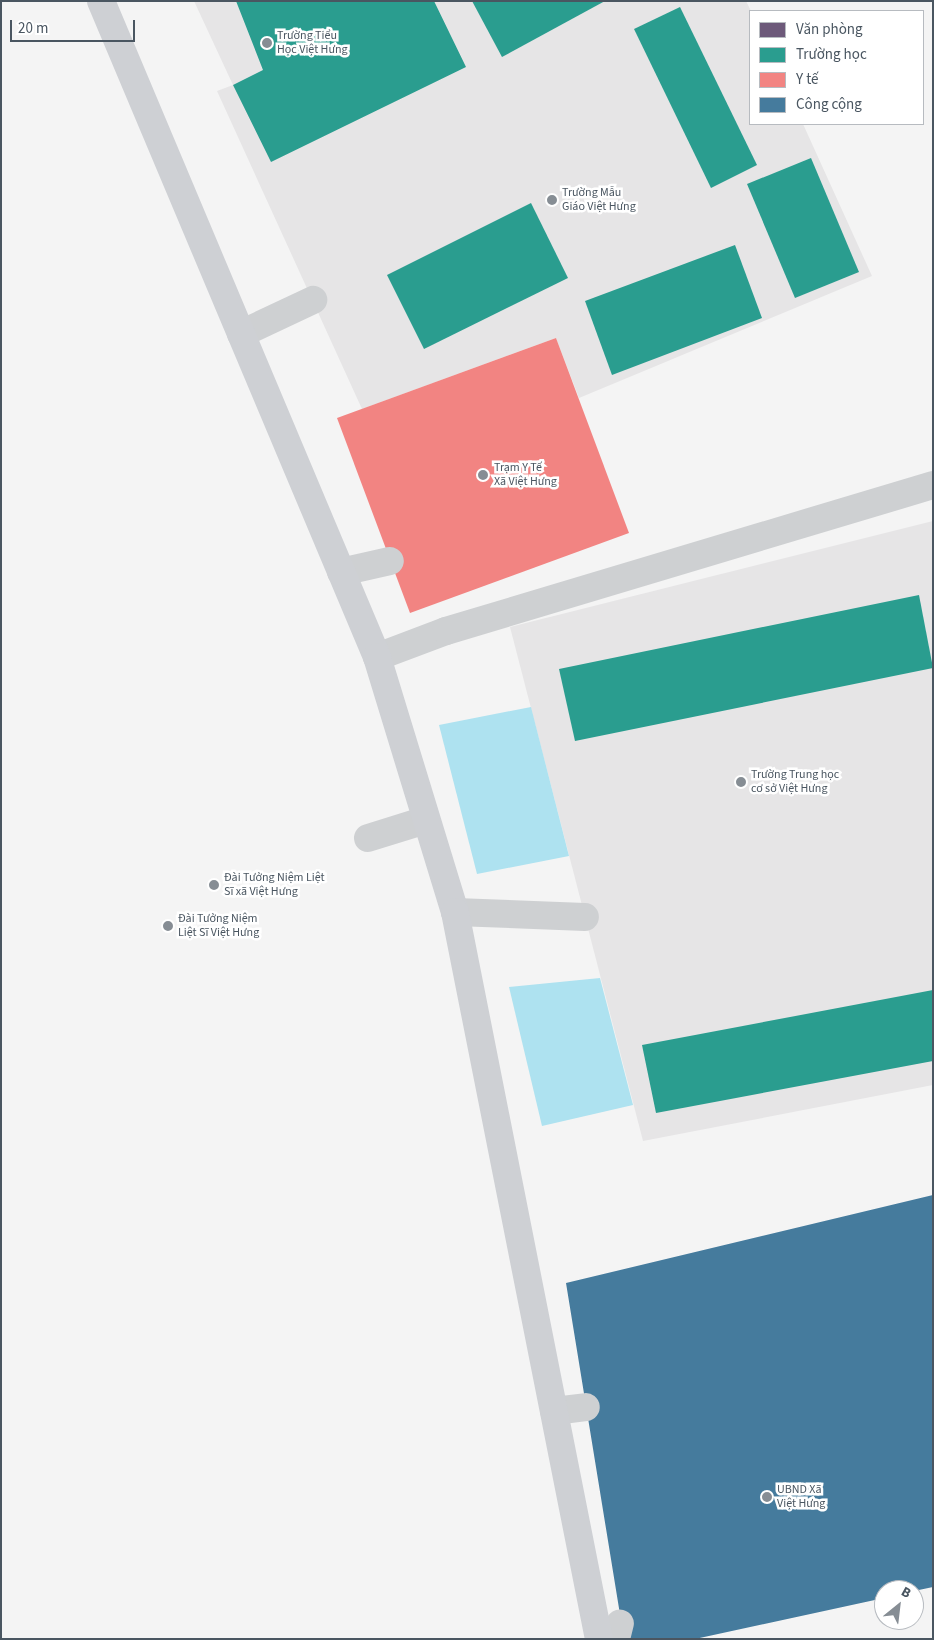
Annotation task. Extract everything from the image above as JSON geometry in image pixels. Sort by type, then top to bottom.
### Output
[{"type":"main road","points":[[102,1],[377,657],[455,912],[599,1639]]},
{"type":"street","points":[[241,334],[313,300]]},
{"type":"street","points":[[377,657],[446,631],[933,485]]},
{"type":"street","points":[[342,572],[390,561]]},
{"type":"street","points":[[368,838],[426,820]]},
{"type":"street","points":[[455,912],[584,917]]},
{"type":"street","points":[[554,1411],[586,1406]]},
{"type":"shaded area","name":"Trường Mẫu Giáo Việt Hưng","points":[[194,1],[746,1],[750,10],[749,125],[803,125],[872,276],[579,398],[556,338],[362,409],[217,91],[233,85]]},
{"type":"shaded area","name":"Trường Trung học cơ sở Việt Hưng","points":[[933,521],[933,1085],[643,1141],[510,627]]},
{"type":"water","points":[[531,707],[569,856],[477,874],[439,725]]},
{"type":"water","points":[[600,978],[633,1105],[542,1126],[509,987]]},
{"type":"building: Văn phòng","points":[[883,1277],[901,1347],[856,1358],[850,1333],[746,1358],[753,1386],[711,1396],[693,1322]]},
{"type":"building: Văn phòng","points":[[678,1322],[688,1388],[589,1401],[579,1335]]},
{"type":"building: Văn phòng","points":[[933,1389],[933,1466],[932,1466],[911,1395]]},
{"type":"building: Trường học","points":[[236,1],[434,1],[466,67],[271,162],[233,85],[263,70]]},
{"type":"building: Trường học","points":[[472,1],[605,1],[502,57]]},
{"type":"building: Trường học","points":[[680,7],[757,165],[711,188],[634,29]]},
{"type":"building: Trường học","points":[[811,158],[859,272],[795,298],[747,184]]},
{"type":"building: Trường học","points":[[531,203],[568,278],[424,349],[387,275]]},
{"type":"building: Trường học","points":[[735,245],[762,318],[612,375],[585,301]]},
{"type":"building: Trường học","points":[[919,595],[933,668],[575,741],[559,669]]},
{"type":"building: Trường học","points":[[933,990],[933,1061],[656,1113],[642,1045]]},
{"type":"building: Y tế","name":"Trạm Y Tế Xã Việt Hưng","points":[[556,338],[629,533],[410,613],[337,418]]},
{"type":"building: Công cộng","name":"UBND Xã Việt Hưng","points":[[933,1195],[933,1587],[924,1589],[924,1580],[874,1580],[874,1600],[695,1639],[624,1639],[566,1283]]},
{"type":"place","name":"Trường Tiểu Học Việt Hưng","points":[[267,43]]},
{"type":"place","name":"Trường Mẫu Giáo Việt Hưng","points":[[552,200]]},
{"type":"place","name":"Trạm Y Tế Xã Việt Hưng","points":[[483,475]]},
{"type":"place","name":"Trường Trung học cơ sở Việt Hưng","points":[[741,782]]},
{"type":"place","name":"Đài Tưởng Niệm Liệt Sĩ xã Việt Hưng","points":[[214,885]]},
{"type":"place","name":"Đài Tưởng Niệm Liệt Sĩ Việt Hưng","points":[[168,926]]},
{"type":"place","name":"UBND Xã Việt Hưng","points":[[767,1497]]}]
